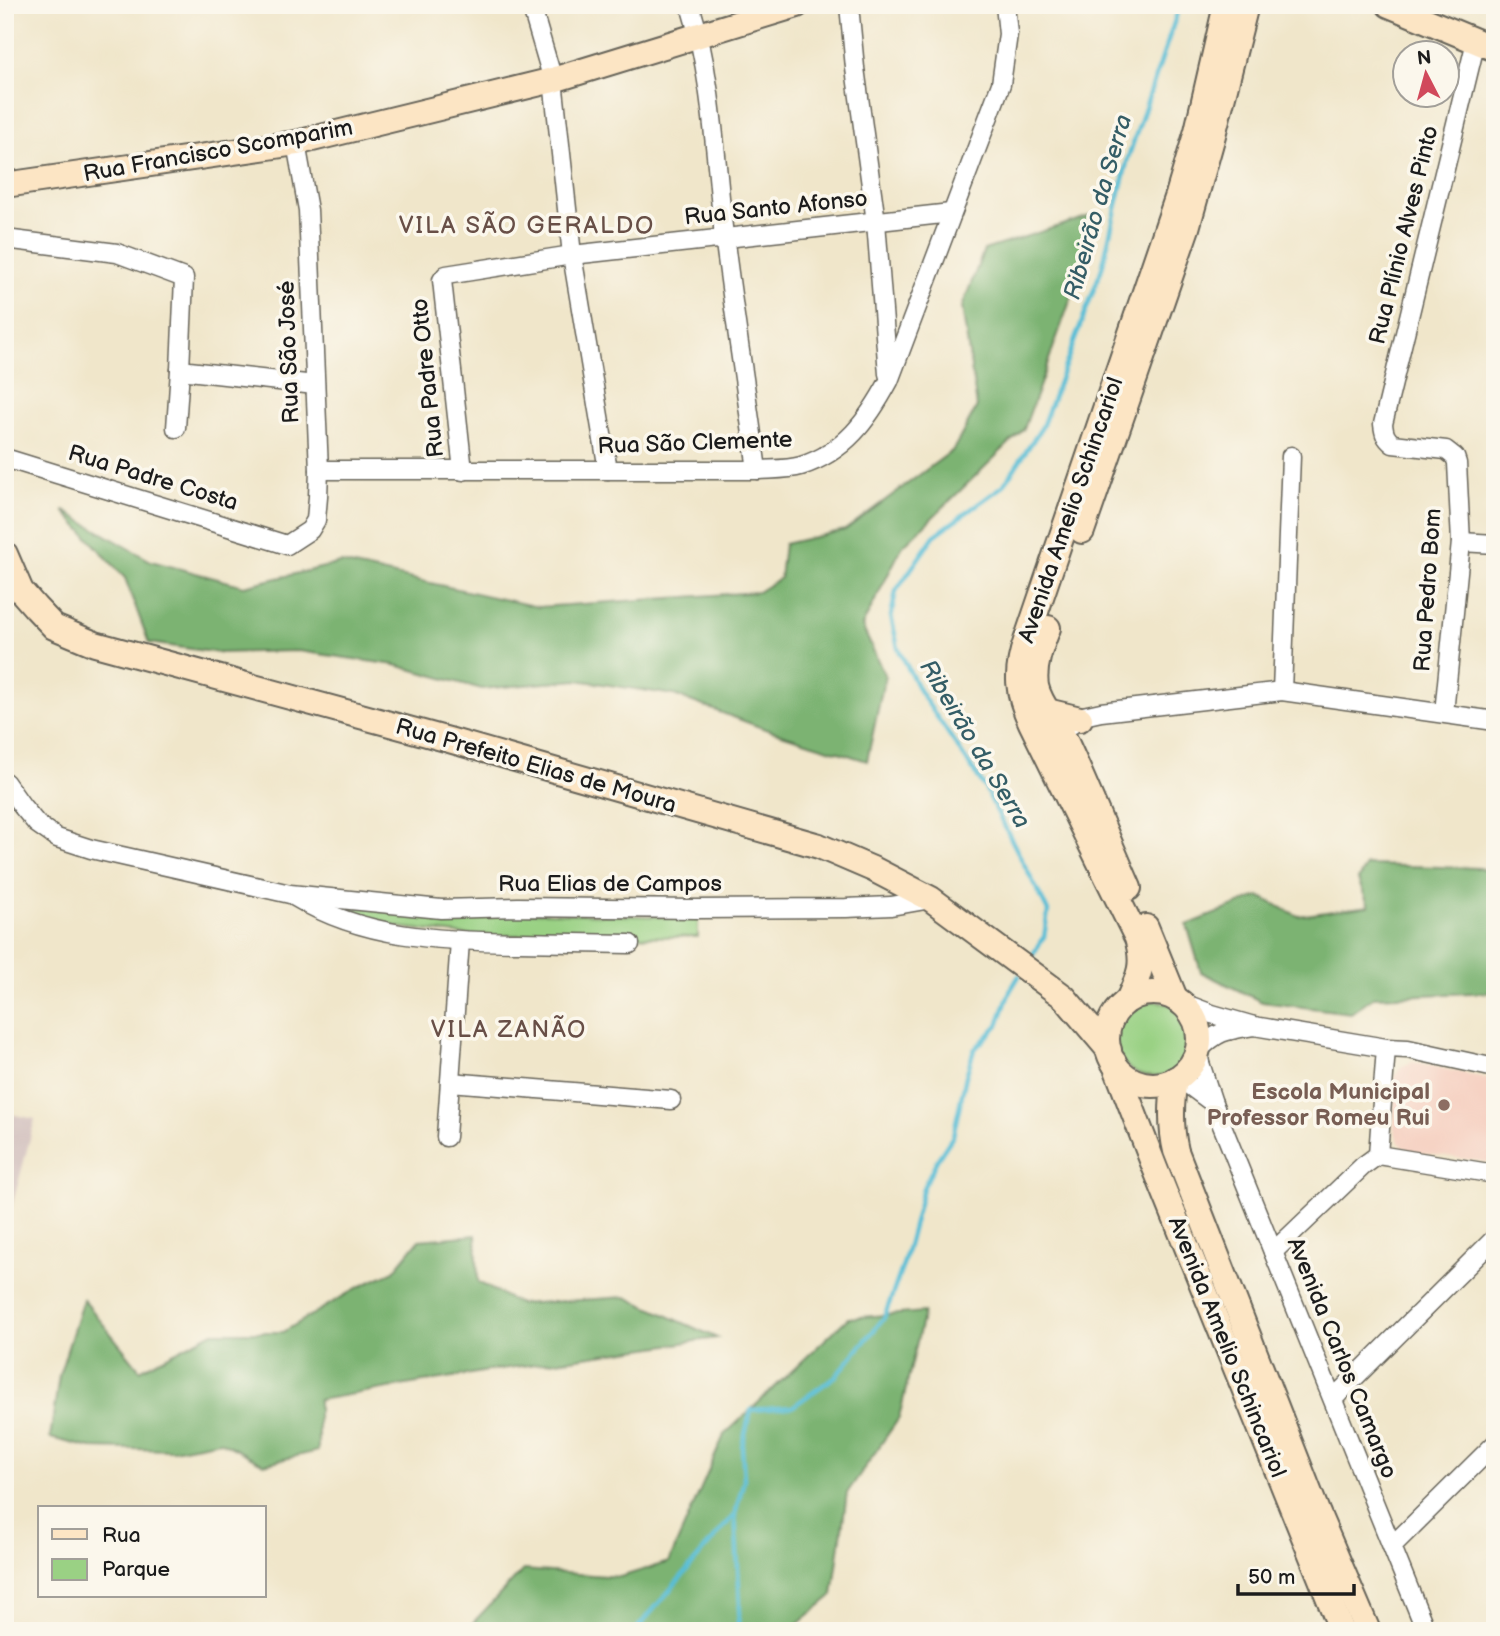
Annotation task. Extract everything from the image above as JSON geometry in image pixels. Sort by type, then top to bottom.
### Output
[{"type":"main road","name":"Rua Francisco Scomparim","points":[[5,185],[296,143],[552,80],[797,5]]},
{"type":"main road","name":"Avenida Amelio Schincariol","points":[[1198,1051],[1199,1030],[1193,1015],[1179,1001],[1063,764],[1024,707],[1018,675],[1020,658],[1178,195],[1226,5]]},
{"type":"main road","name":"Avenida Amelio Schincariol","points":[[1246,5],[1187,228],[1041,646],[1035,677],[1047,711],[1081,722],[1063,764],[1140,949],[1140,974],[1124,1003],[1113,1016],[1109,1027],[1107,1038],[1111,1056],[1342,1631]]},
{"type":"main road","points":[[1389,5],[1485,45]]},
{"type":"main road","name":"Rua Prefeito Elias de Moura","points":[[5,554],[21,591],[54,627],[95,644],[449,740],[819,846],[875,870],[931,899],[1067,1000],[1111,1056]]},
{"type":"main road","points":[[1124,1003],[1139,995],[1151,993],[1164,994],[1179,1001]]},
{"type":"main road","name":"Rua Prefeito Elias de Moura","points":[[1067,1000],[1092,1007],[1124,1003]]},
{"type":"main road","points":[[1111,1056],[1123,1073],[1135,1081],[1162,1084],[1185,1072],[1198,1051]]},
{"type":"main road","name":"Avenida Amelio Schincariol","points":[[1176,1078],[1171,1115],[1176,1151],[1318,1514],[1368,1631]]},
{"type":"street","points":[[531,5],[552,80],[572,255],[608,470]]},
{"type":"street","points":[[690,5],[699,35],[707,85],[757,470]]},
{"type":"street","points":[[849,5],[876,222],[889,381]]},
{"type":"street","name":"Rua São Clemente","points":[[319,470],[757,470],[799,467],[827,455],[857,431],[877,404],[889,381],[1001,83],[1008,34],[1005,5]]},
{"type":"street","name":"Rua Plínio Alves Pinto","points":[[1387,440],[1383,424],[1485,45]]},
{"type":"street","name":"Rua São José","points":[[286,545],[310,530],[316,520],[319,470],[308,210],[296,143]]},
{"type":"street","name":"Rua Santo Afonso","points":[[442,280],[449,274],[572,255],[951,213]]},
{"type":"street","points":[[5,239],[117,253],[184,278],[176,428]]},
{"type":"street","name":"Rua Padre Otto","points":[[442,280],[463,471]]},
{"type":"street","points":[[180,370],[315,385]]},
{"type":"street","name":"Rua Pedro Bom","points":[[1387,440],[1394,444],[1446,450],[1458,463],[1461,542],[1444,713]]},
{"type":"street","points":[[1282,691],[1291,456]]},
{"type":"street","name":"Rua Padre Costa","points":[[5,458],[286,545]]},
{"type":"street","points":[[1461,542],[1495,544]]},
{"type":"street","points":[[1081,722],[1282,691],[1495,721]]},
{"type":"street","points":[[1063,764],[1087,724],[1081,722]]},
{"type":"street","name":"Rua Elias de Campos","points":[[5,782],[37,824],[57,838],[91,849],[290,894],[441,909],[846,908],[891,906],[931,899]]},
{"type":"street","name":"Rua Elias de Campos","points":[[290,894],[328,915],[393,934],[460,942],[630,944]]},
{"type":"street","points":[[446,1137],[460,942]]},
{"type":"street","points":[[1179,1001],[1254,1026],[1386,1048],[1408,1049],[1495,1068]]},
{"type":"street","points":[[1198,1051],[1210,1038],[1222,1032],[1254,1026]]},
{"type":"street","points":[[1273,1252],[1378,1155],[1386,1048]]},
{"type":"street","name":"Avenida Carlos Camargo","points":[[1198,1051],[1213,1103],[1426,1631]]},
{"type":"street","points":[[1176,1078],[1213,1103]]},
{"type":"street","points":[[450,1082],[671,1100]]},
{"type":"street","points":[[1378,1155],[1495,1174]]},
{"type":"street","points":[[1332,1399],[1495,1238]]},
{"type":"street","points":[[1392,1546],[1495,1444]]},
{"type":"shaded area","name":"Escola Municipal Professor Romeu Rui","points":[[1413,1062],[1495,1080],[1495,1163],[1413,1152],[1402,1146],[1394,1130],[1394,1078],[1402,1066]]},
{"type":"shaded area","points":[[5,1113],[35,1119],[9,1218],[5,1217]]},
{"type":"green space","points":[[1102,212],[1024,429],[902,547],[862,626],[885,676],[867,761],[765,729],[674,695],[577,680],[482,689],[395,665],[298,651],[219,653],[149,643],[125,578],[63,510],[151,561],[244,586],[341,563],[538,607],[758,592],[780,578],[784,544],[845,530],[953,450],[977,407],[962,307],[984,250]]},
{"type":"green space","points":[[1366,865],[1479,868],[1495,874],[1495,992],[1373,997],[1351,1013],[1262,1002],[1201,972],[1187,925],[1259,896],[1298,916],[1369,906],[1358,880]]},
{"type":"green space","points":[[328,905],[698,918],[698,937],[466,935],[397,927]]},
{"type":"green space","points":[[1153,1001],[1167,1004],[1180,1012],[1188,1025],[1191,1039],[1188,1053],[1180,1066],[1167,1074],[1153,1077],[1139,1074],[1126,1066],[1118,1053],[1115,1039],[1118,1025],[1126,1012],[1139,1004]]},
{"type":"green space","points":[[476,1235],[478,1282],[519,1304],[626,1297],[717,1338],[494,1370],[318,1400],[318,1451],[264,1464],[220,1441],[173,1450],[91,1448],[50,1438],[59,1376],[83,1299],[140,1370],[213,1332],[283,1332],[357,1288],[394,1271],[419,1240]]},
{"type":"green space","points":[[924,1312],[899,1418],[847,1493],[833,1595],[789,1631],[465,1631],[523,1570],[620,1577],[669,1562],[724,1435],[848,1318]]},
{"type":"waterway","name":"Ribeirão da Serra","points":[[1028,962],[1044,937],[1048,911],[984,786],[920,692],[898,648],[891,616],[896,591],[934,536],[1003,486],[1042,427],[1102,268],[1128,158],[1180,5]]},
{"type":"waterway","name":"Ribeirão da Serra","points":[[635,1631],[735,1514],[744,1480],[742,1446],[751,1410],[792,1407],[836,1376],[884,1318],[903,1265],[923,1188],[953,1136],[974,1050],[998,1025],[1010,991],[1019,976]]},
{"type":"waterway","points":[[735,1514],[740,1605],[737,1631]]},
{"type":"place","name":"Escola Municipal Professor Romeu Rui","points":[[1444,1105]]},
{"type":"district","name":"VILA SÃO GERALDO","points":[[527,225]]},
{"type":"district","name":"VILA ZANÃO","points":[[509,1029]]}]
